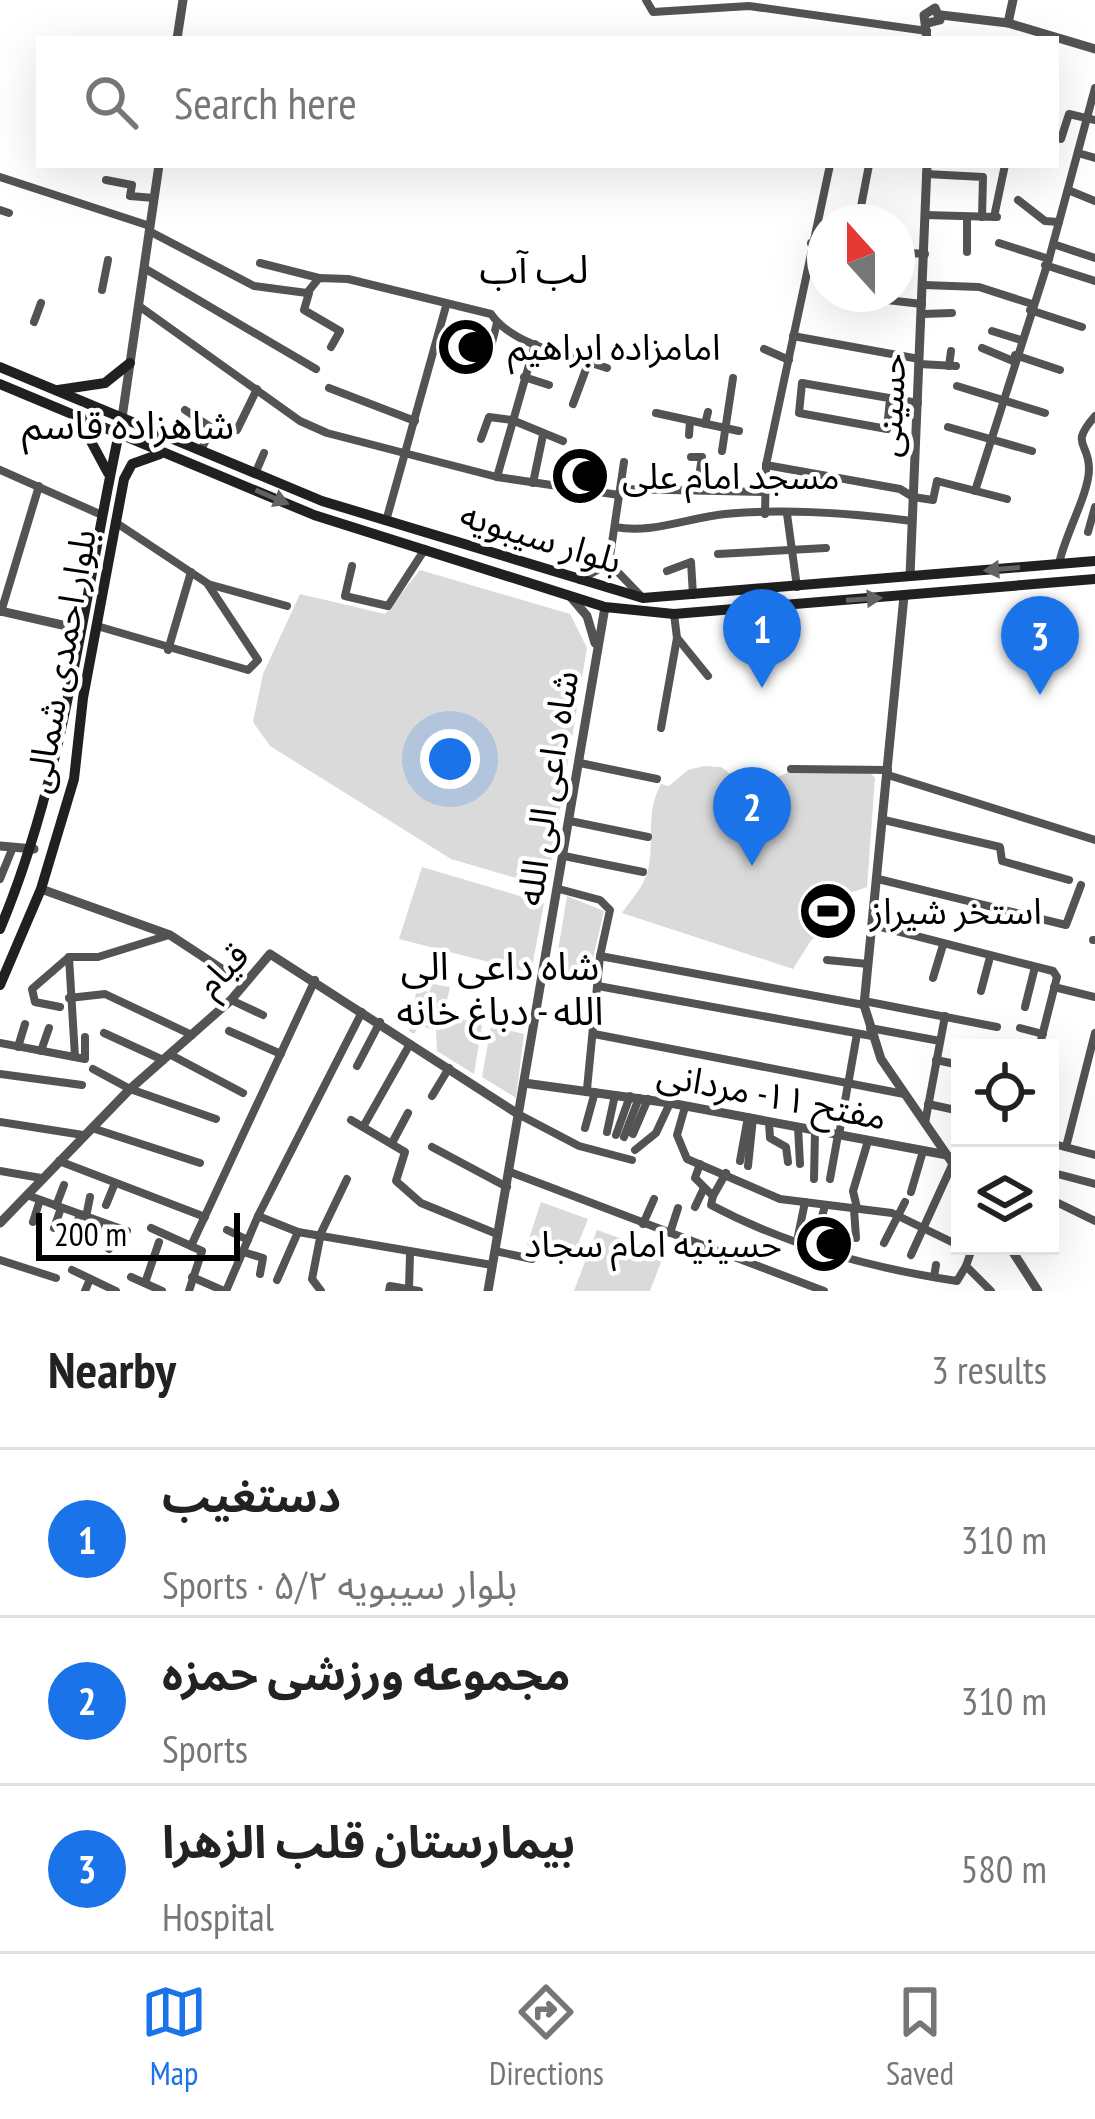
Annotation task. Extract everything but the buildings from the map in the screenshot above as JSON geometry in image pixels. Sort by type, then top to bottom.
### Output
[{"type":"main road","points":[[56,391],[104,383],[130,363]]},
{"type":"main road","name":"بلوار سیبویه","points":[[0,367],[255,474],[386,521],[643,598],[1095,561]]},
{"type":"main road","name":"بلوار سیبویه","points":[[0,384],[314,515],[605,607],[674,614],[1095,579]]},
{"type":"main road","points":[[77,417],[93,438],[109,476]]},
{"type":"main road","name":"بلوار احمدی شمالی","points":[[0,986],[41,889],[74,779],[96,626],[109,476],[122,418]]},
{"type":"main road","name":"بلوار احمدی شمالی","points":[[0,929],[34,849],[52,786],[66,694],[108,518],[132,464],[163,454]]},
{"type":"main road","points":[[461,560],[465,545]]},
{"type":"main road","points":[[766,590],[760,601],[766,607]]},
{"type":"main road","points":[[740,608],[747,600],[742,593]]},
{"type":"main road","points":[[66,694],[83,698]]},
{"type":"street","points":[[178,36],[183,0]]},
{"type":"street","points":[[646,0],[649,11],[748,5],[927,31],[940,15]]},
{"type":"street","points":[[1008,23],[1013,0]]},
{"type":"street","points":[[927,31],[924,16],[929,4],[940,15],[1008,23],[1050,36]]},
{"type":"street","points":[[1059,39],[1095,50]]},
{"type":"street","points":[[975,490],[1091,119],[1095,88]]},
{"type":"street","points":[[1060,139],[1069,114],[1091,119]]},
{"type":"street","points":[[1078,153],[1095,158]]},
{"type":"street","points":[[122,418],[159,168]]},
{"type":"street","points":[[821,204],[829,168]]},
{"type":"street","points":[[861,204],[868,168]]},
{"type":"street","points":[[926,215],[995,217],[1004,168]]},
{"type":"street","points":[[927,170],[982,177],[982,217]]},
{"type":"street","name":"حسینی","points":[[910,576],[927,170]]},
{"type":"street","points":[[0,177],[150,228],[254,286],[282,293],[310,292]]},
{"type":"street","points":[[106,180],[132,184],[130,196],[154,198]]},
{"type":"street","points":[[1068,190],[1095,201]]},
{"type":"street","points":[[1018,200],[1045,220],[1059,222]]},
{"type":"street","points":[[967,217],[967,252]]},
{"type":"street","points":[[999,243],[1095,281]]},
{"type":"street","points":[[1053,244],[1095,258]]},
{"type":"street","points":[[915,253],[925,254]]},
{"type":"street","points":[[102,290],[108,260]]},
{"type":"street","points":[[260,262],[491,314],[535,344],[607,368]]},
{"type":"street","points":[[765,514],[766,465],[807,264]]},
{"type":"street","points":[[144,268],[316,369]]},
{"type":"street","points":[[319,278],[304,310],[340,331],[331,347]]},
{"type":"street","points":[[924,285],[979,286],[1082,326]]},
{"type":"street","points":[[34,322],[41,303]]},
{"type":"street","points":[[139,306],[326,433],[405,457],[568,489],[765,492]]},
{"type":"street","points":[[386,521],[446,306]]},
{"type":"street","points":[[915,308],[952,313]]},
{"type":"street","points":[[479,352],[489,353],[497,322]]},
{"type":"street","points":[[992,331],[1021,340]]},
{"type":"street","points":[[793,336],[953,366],[951,351]]},
{"type":"street","points":[[558,352],[562,339]]},
{"type":"street","points":[[497,477],[535,344]]},
{"type":"street","points":[[764,349],[788,360]]},
{"type":"street","points":[[982,349],[1060,370]]},
{"type":"street","points":[[573,404],[589,361]]},
{"type":"street","points":[[524,377],[549,385]]},
{"type":"street","points":[[722,451],[733,378]]},
{"type":"street","points":[[890,399],[886,429],[799,412],[802,383],[918,403]]},
{"type":"street","points":[[957,386],[1045,413]]},
{"type":"street","points":[[329,388],[415,421]]},
{"type":"street","points":[[237,430],[257,389]]},
{"type":"street","points":[[185,410],[212,428],[200,451]]},
{"type":"street","points":[[705,424],[708,412]]},
{"type":"street","points":[[656,413],[739,431]]},
{"type":"street","points":[[1059,564],[1090,468],[1079,443],[1095,416]]},
{"type":"street","points":[[482,440],[487,418],[512,420],[563,441]]},
{"type":"street","points":[[689,435],[690,421]]},
{"type":"street","points":[[948,428],[1032,451]]},
{"type":"street","points":[[533,483],[543,435]]},
{"type":"street","points":[[255,474],[264,453]]},
{"type":"street","points":[[691,457],[702,457],[697,490]]},
{"type":"street","points":[[580,580],[609,562],[624,463]]},
{"type":"street","points":[[766,465],[900,488],[913,497],[933,500],[937,481],[1007,499]]},
{"type":"street","points":[[568,489],[574,467]]},
{"type":"street","points":[[0,470],[108,518],[191,572],[207,584],[258,660],[248,670],[96,626]]},
{"type":"street","points":[[39,486],[1,612],[80,629]]},
{"type":"street","points":[[1088,532],[1095,507]]},
{"type":"street","points":[[615,526],[640,532],[723,514],[842,512],[911,520]]},
{"type":"street","points":[[787,514],[797,587]]},
{"type":"street","points":[[718,554],[826,548]]},
{"type":"street","points":[[352,566],[345,596],[388,606],[425,549]]},
{"type":"street","points":[[609,562],[643,598]]},
{"type":"street","points":[[667,571],[691,562],[694,597]]},
{"type":"street","points":[[168,650],[191,572]]},
{"type":"street","points":[[207,584],[287,606]]},
{"type":"street","points":[[567,593],[586,616],[596,649]]},
{"type":"street","points":[[904,596],[865,1003],[870,1032],[950,1159],[911,1255]]},
{"type":"street","name":"شاه داعی الی الله","points":[[488,1291],[605,607]]},
{"type":"street","points":[[662,728],[676,638],[674,614]]},
{"type":"street","points":[[676,638],[708,676]]},
{"type":"street","points":[[580,763],[657,779]]},
{"type":"street","points":[[791,769],[888,773],[1095,840]]},
{"type":"street","points":[[884,820],[1000,847],[1002,861],[1069,880]]},
{"type":"street","points":[[570,821],[648,837]]},
{"type":"street","points":[[0,846],[34,849]]},
{"type":"street","points":[[0,879],[13,847]]},
{"type":"street","points":[[564,856],[643,872]]},
{"type":"street","points":[[878,879],[1069,924],[1081,885]]},
{"type":"street","points":[[41,889],[170,935],[243,983]]},
{"type":"street","points":[[559,889],[600,900],[610,910],[600,956],[585,1128]]},
{"type":"street","points":[[873,925],[1056,974],[1042,1039]]},
{"type":"street","points":[[60,1007],[34,1001],[33,987],[69,957],[98,957],[170,935]]},
{"type":"street","points":[[933,978],[943,944]]},
{"type":"street","name":"قیام","points":[[0,1223],[130,1089],[231,1000],[270,954],[316,979],[518,1114]]},
{"type":"street","points":[[600,956],[998,1027]]},
{"type":"street","points":[[69,957],[74,1058]]},
{"type":"street","points":[[981,991],[990,957]]},
{"type":"street","points":[[827,960],[868,964]]},
{"type":"street","points":[[1025,1006],[1035,968]]},
{"type":"street","points":[[191,1246],[316,979]]},
{"type":"street","points":[[598,986],[857,1034],[940,1041]]},
{"type":"street","points":[[1054,987],[1095,998]]},
{"type":"street","points":[[70,998],[105,994],[194,1036]]},
{"type":"street","points":[[231,1000],[263,1015]]},
{"type":"street","points":[[192,1277],[225,1291],[362,1010]]},
{"type":"street","points":[[925,1124],[945,1016]]},
{"type":"street","points":[[358,1066],[380,1022]]},
{"type":"street","points":[[18,1047],[26,1024]]},
{"type":"street","points":[[41,1051],[49,1028]]},
{"type":"street","points":[[1019,1028],[1043,1034]]},
{"type":"street","points":[[229,1031],[280,1054]]},
{"type":"street","points":[[104,1033],[243,1093]]},
{"type":"street","points":[[1066,1147],[1095,1033]]},
{"type":"street","points":[[595,1034],[906,1095]]},
{"type":"street","points":[[830,1179],[857,1034]]},
{"type":"street","points":[[0,1043],[87,1058],[85,1037]]},
{"type":"street","points":[[364,1127],[411,1042]]},
{"type":"street","points":[[936,1060],[951,1063]]},
{"type":"street","points":[[432,1096],[449,1068]]},
{"type":"street","points":[[93,1069],[130,1089],[216,1119]]},
{"type":"street","points":[[0,1074],[82,1085]]},
{"type":"street","name":"مفتح ۱۱- مردانی","points":[[524,1083],[670,1103],[950,1159]]},
{"type":"street","points":[[615,1094],[620,1134]]},
{"type":"street","points":[[620,1134],[639,1098]]},
{"type":"street","points":[[620,1134],[639,1098]]},
{"type":"street","points":[[518,1114],[579,1146],[634,1155],[656,1133],[670,1103]]},
{"type":"street","points":[[928,1104],[951,1109]]},
{"type":"street","points":[[686,1107],[677,1135],[686,1158],[766,1195],[900,1217],[951,1242]]},
{"type":"street","points":[[392,1144],[408,1113]]},
{"type":"street","points":[[744,1164],[750,1118]]},
{"type":"street","points":[[351,1120],[405,1152],[396,1184],[421,1203],[497,1234]]},
{"type":"street","points":[[0,1122],[87,1131],[200,1163]]},
{"type":"street","points":[[769,1122],[770,1138],[786,1147],[788,1162]]},
{"type":"street","points":[[798,1127],[800,1164]]},
{"type":"street","points":[[814,1131],[814,1178]]},
{"type":"street","points":[[856,1238],[853,1191],[868,1141]]},
{"type":"street","points":[[1059,1146],[1095,1155]]},
{"type":"street","points":[[432,1147],[507,1187]]},
{"type":"street","points":[[911,1192],[923,1151]]},
{"type":"street","points":[[59,1161],[205,1217]]},
{"type":"street","points":[[700,1164],[695,1178],[713,1196]]},
{"type":"street","points":[[0,1172],[41,1178]]},
{"type":"street","points":[[510,1172],[824,1291]]},
{"type":"street","points":[[727,1173],[711,1205],[780,1237],[849,1260],[957,1281]]},
{"type":"street","points":[[1059,1174],[1095,1184]]},
{"type":"street","points":[[321,1291],[312,1280],[321,1233],[347,1179]]},
{"type":"street","points":[[106,1205],[115,1183]]},
{"type":"street","points":[[54,1228],[64,1185]]},
{"type":"street","points":[[695,1207],[704,1188]]},
{"type":"street","points":[[27,1195],[123,1230],[109,1249]]},
{"type":"street","points":[[73,1235],[90,1197]]},
{"type":"street","points":[[643,1224],[654,1199]]},
{"type":"street","points":[[33,1222],[40,1200]]},
{"type":"street","points":[[798,1236],[806,1202]]},
{"type":"street","points":[[884,1243],[905,1202]]},
{"type":"street","points":[[1059,1203],[1095,1221]]},
{"type":"street","points":[[818,1230],[825,1206]]},
{"type":"street","points":[[670,1233],[677,1208]]},
{"type":"street","points":[[258,1216],[298,1232],[492,1265]]},
{"type":"street","points":[[92,1243],[100,1222]]},
{"type":"street","points":[[151,1228],[202,1251],[189,1291]]},
{"type":"street","points":[[227,1230],[248,1240]]},
{"type":"street","points":[[278,1280],[298,1232]]},
{"type":"street","points":[[145,1283],[159,1242]]},
{"type":"street","points":[[495,1250],[532,1259]]},
{"type":"street","points":[[243,1252],[263,1258],[260,1274]]},
{"type":"street","points":[[389,1288],[414,1290],[410,1254]]},
{"type":"street","points":[[951,1291],[971,1255]]},
{"type":"street","points":[[1015,1255],[1038,1291]]},
{"type":"street","points":[[0,1260],[56,1278]]},
{"type":"street","points":[[934,1277],[936,1264]]},
{"type":"street","points":[[966,1266],[991,1291]]},
{"type":"street","points":[[72,1270],[116,1291]]},
{"type":"street","points":[[1027,1271],[1048,1291]]},
{"type":"street","points":[[130,1277],[162,1291]]},
{"type":"street","points":[[85,1291],[90,1279]]},
{"type":"shaded area","points":[[420,570],[570,614],[587,648],[547,887],[451,859],[270,746],[253,722],[263,674],[300,594],[385,614]]},
{"type":"shaded area","points":[[721,767],[750,789],[789,772],[869,771],[875,778],[867,887],[841,896],[851,926],[812,939],[793,969],[622,913],[648,871],[653,805],[661,784],[669,786],[688,770]]},
{"type":"shaded area","points":[[422,867],[544,903],[531,973],[399,939]]},
{"type":"shaded area","points":[[567,896],[604,911],[593,958],[595,977],[555,969]]},
{"type":"shaded area","points":[[433,984],[450,987],[444,1014],[482,1025],[474,1074],[437,1051],[436,1030],[419,1026],[414,1034],[409,1031],[417,988],[429,992]]},
{"type":"shaded area","points":[[491,1026],[524,1034],[516,1098],[482,1077]]},
{"type":"shaded area","points":[[541,1202],[588,1219],[571,1262],[527,1245]]},
{"type":"shaded area","points":[[597,1230],[664,1254],[650,1291],[574,1291]]},
{"type":"place","name":"امامزاده ابراهیم","points":[[466,347]]},
{"type":"place","name":"مسجد امام علی","points":[[580,476]]},
{"type":"place","name":"دستغیب","points":[[762,688]]},
{"type":"place","name":"بیمارستان قلب الزهرا","points":[[1040,695]]},
{"type":"place","name":"مجموعه ورزشی حمزه","points":[[752,866]]},
{"type":"place","name":"استخر شیراز","points":[[828,911]]},
{"type":"place","name":"حسینیه امام سجاد","points":[[824,1244]]},
{"type":"district","name":"لب آب","points":[[534,269]]},
{"type":"district","name":"شاهزاده قاسم","points":[[128,425]]},
{"type":"district","name":"شاه داعی الی الله - دباغ خانه","points":[[500,988]]}]
